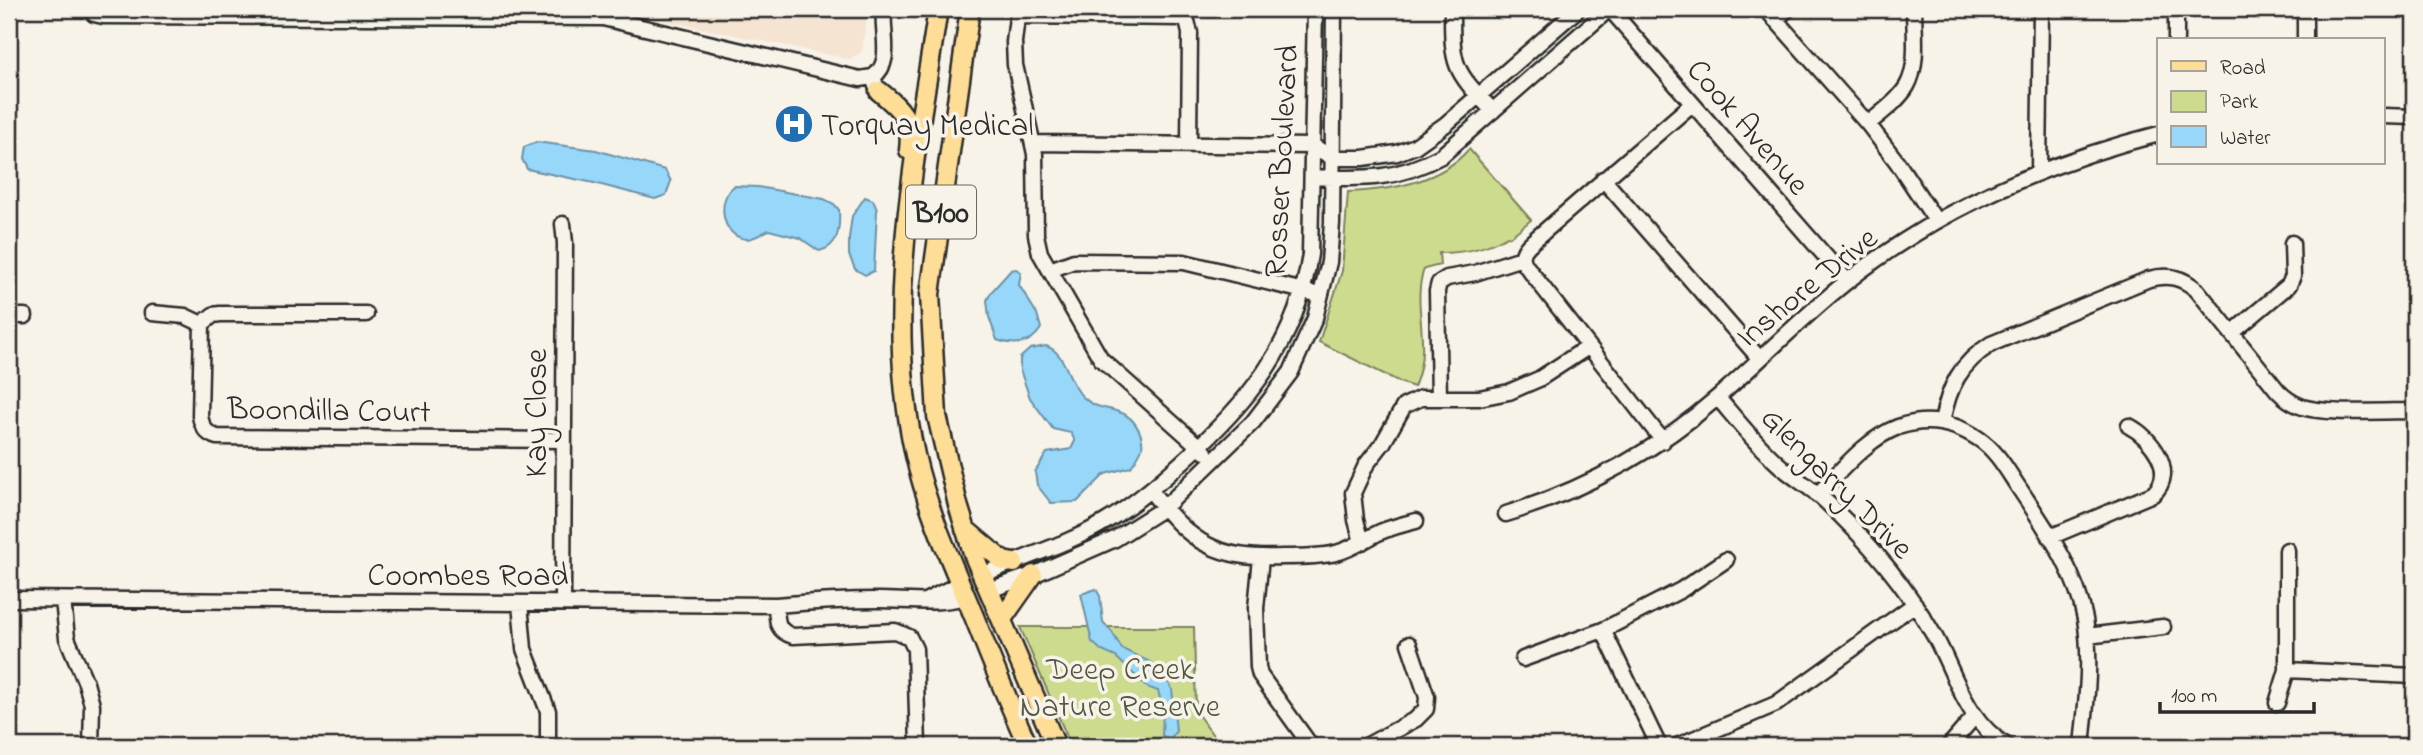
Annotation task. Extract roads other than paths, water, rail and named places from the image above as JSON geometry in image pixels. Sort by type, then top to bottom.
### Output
[{"type":"main road","name":"B100","points":[[938,9],[907,226],[902,307],[906,401],[915,455],[928,501],[962,590],[1028,746]]},
{"type":"main road","name":"B100","points":[[970,9],[930,295],[937,416],[965,528],[1056,746]]},
{"type":"main road","points":[[876,84],[896,104],[909,128],[911,140],[903,205],[907,226]]},
{"type":"main road","points":[[965,528],[1003,561],[1014,563]]},
{"type":"main road","points":[[1002,620],[1033,575]]},
{"type":"main road","points":[[962,590],[986,582]]},
{"type":"street","points":[[93,12],[477,13],[603,18],[876,84],[885,56],[884,9]]},
{"type":"street","name":"Rosser Boulevard","points":[[986,582],[1014,563],[1049,550],[1103,523],[1151,491],[1244,401],[1273,362],[1295,317],[1310,254],[1315,9]]},
{"type":"street","name":"Rosser Boulevard","points":[[986,582],[1033,575],[1115,539],[1164,508],[1253,422],[1281,387],[1299,356],[1315,318],[1331,243],[1334,9]]},
{"type":"street","points":[[1452,9],[1452,52],[1455,62],[1462,77],[1493,111]]},
{"type":"street","points":[[1033,143],[1313,146],[1333,158],[1382,156],[1415,146],[1438,130],[1578,9]]},
{"type":"street","points":[[1312,177],[1389,177],[1423,166],[1450,149],[1609,9]]},
{"type":"street","name":"Cook Avenue","points":[[1609,9],[1847,281]]},
{"type":"street","points":[[1788,9],[1770,14],[1868,124],[1936,220]]},
{"type":"street","points":[[1868,124],[1909,84],[1914,66],[1914,9]]},
{"type":"street","points":[[2039,170],[2040,9]]},
{"type":"street","points":[[2176,9],[2176,38]]},
{"type":"street","points":[[2305,9],[2305,38]]},
{"type":"street","points":[[1189,145],[1190,33],[1187,22],[1182,18],[1018,12],[1015,65],[1033,143],[1036,235],[1040,253],[1101,359],[1215,461]]},
{"type":"street","points":[[1663,441],[1526,267],[1522,258],[1526,247],[1692,104]]},
{"type":"street","points":[[2384,116],[2414,117]]},
{"type":"street","name":"Inshore Drive","points":[[1506,514],[1548,501],[1585,484],[1663,441],[1718,398],[1803,317],[1847,281],[1936,220],[2039,170],[2157,135]]},
{"type":"street","points":[[1603,179],[1759,358]]},
{"type":"street","name":"Kay Close","points":[[563,224],[563,603]]},
{"type":"street","points":[[2232,333],[2289,285],[2293,276],[2292,243]]},
{"type":"street","points":[[1438,398],[1439,283],[1447,278],[1475,273],[1522,258]]},
{"type":"street","points":[[1049,270],[1074,261],[1184,262],[1322,295]]},
{"type":"street","points":[[1942,422],[1952,385],[1980,351],[1991,344],[2149,279],[2169,276],[2190,284],[2278,391],[2302,407],[2323,410],[2414,411]]},
{"type":"street","points":[[152,313],[185,316],[202,324],[213,315],[220,314],[366,314]]},
{"type":"street","points":[[9,316],[25,316]]},
{"type":"street","name":"Boondilla Court","points":[[202,324],[200,416],[205,429],[217,438],[563,440]]},
{"type":"street","points":[[1363,541],[1356,520],[1353,493],[1366,464],[1383,443],[1404,406],[1421,398],[1479,398],[1508,392],[1539,379],[1588,347]]},
{"type":"street","name":"Glengarry Drive","points":[[1718,398],[1776,462],[1817,495],[1879,557],[1914,604],[1942,650],[1974,718],[2007,746]]},
{"type":"street","points":[[1817,495],[1858,455],[1885,434],[1912,424],[1942,422],[1967,432],[1990,447],[2050,537],[2078,591],[2089,659],[2082,746]]},
{"type":"street","points":[[2050,537],[2153,494],[2159,488],[2164,473],[2160,458],[2141,432],[2129,426]]},
{"type":"street","points":[[1151,491],[1193,537],[1220,552],[1245,558],[1337,553],[1382,531],[1416,521]]},
{"type":"street","points":[[2277,703],[2287,670],[2287,550]]},
{"type":"street","points":[[1261,558],[1256,608],[1260,675],[1311,746]]},
{"type":"street","points":[[1522,659],[1603,630],[1681,590],[1726,560]]},
{"type":"street","name":"Coombes Road","points":[[9,599],[776,605],[848,600],[927,600],[962,590]]},
{"type":"street","points":[[63,600],[66,638],[86,682],[92,705],[92,746]]},
{"type":"street","points":[[520,603],[524,649],[548,711],[548,746]]},
{"type":"street","points":[[1676,746],[1776,704],[1914,604]]},
{"type":"street","points":[[776,605],[777,625],[780,630],[793,636],[895,631],[909,636],[915,649],[918,746]]},
{"type":"street","points":[[2087,636],[2162,627]]},
{"type":"street","points":[[1603,630],[1659,746]]},
{"type":"street","points":[[1366,746],[1416,719],[1426,709],[1427,697],[1409,644]]},
{"type":"street","points":[[2287,670],[2414,676]]},
{"type":"street","points":[[1949,746],[1974,718]]},
{"type":"water","points":[[536,142],[596,150],[665,170],[671,181],[666,195],[655,199],[527,169],[522,159],[524,147]]},
{"type":"water","points":[[734,186],[758,187],[824,199],[839,210],[837,236],[831,245],[819,251],[800,238],[769,230],[750,239],[738,237],[727,225],[723,208],[728,192]]},
{"type":"water","points":[[865,197],[873,200],[877,210],[874,271],[865,275],[855,269],[849,255],[849,238],[852,216]]},
{"type":"water","points":[[1011,270],[1021,272],[1019,285],[1037,314],[1041,328],[1027,341],[1010,343],[997,340],[989,317],[987,300]]},
{"type":"water","points":[[1046,346],[1063,361],[1073,384],[1083,397],[1097,406],[1126,415],[1137,427],[1141,437],[1142,448],[1131,467],[1105,474],[1077,502],[1051,503],[1037,485],[1035,472],[1047,453],[1071,449],[1075,441],[1071,433],[1053,429],[1030,398],[1020,370],[1020,358],[1030,349]]},
{"type":"water","points":[[1096,589],[1100,596],[1103,622],[1122,649],[1150,662],[1162,671],[1172,689],[1176,731],[1171,738],[1162,736],[1163,709],[1158,691],[1147,687],[1116,657],[1102,651],[1092,642],[1081,594]]},
{"type":"place","name":"Torquay Medical","points":[[794,124]]},
{"type":"park label","name":"Deep Creek Nature Reserve","points":[[1120,686]]}]
